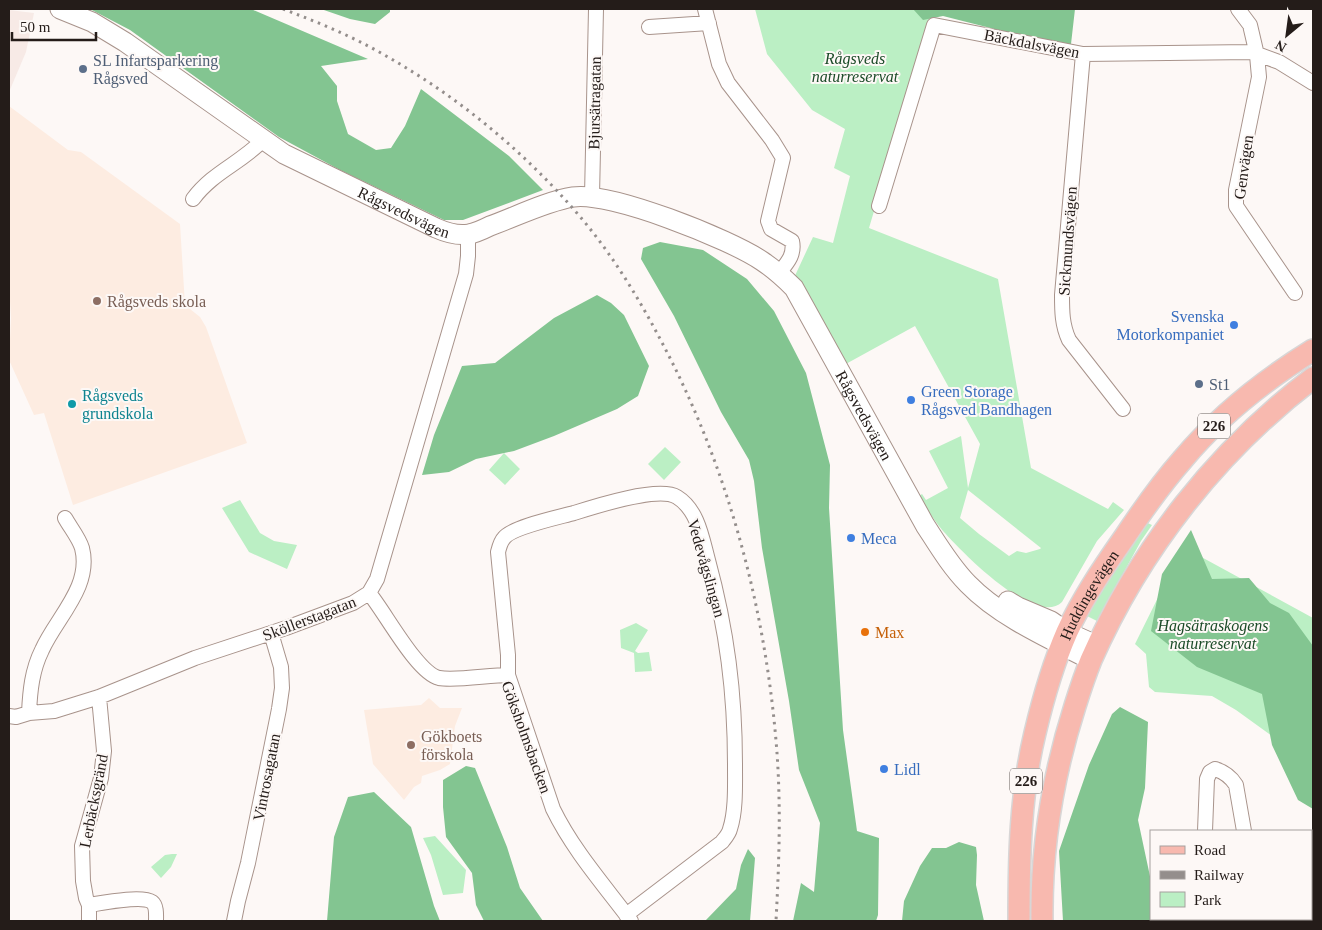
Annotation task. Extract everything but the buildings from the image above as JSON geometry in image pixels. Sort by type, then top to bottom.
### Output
[{"type":"main road","name":"Huddingevägen","points":[[1019,921],[1020,835],[1027,773],[1045,695],[1065,638],[1104,566],[1184,457],[1218,422],[1246,398],[1276,374],[1313,350]]},
{"type":"main road","name":"Huddingevägen","points":[[1042,921],[1042,884],[1046,838],[1062,748],[1095,653],[1147,558],[1169,524],[1191,496],[1220,462],[1245,437],[1283,402],[1313,378]]},
{"type":"street","name":"Rågsvedsvägen","points":[[60,9],[92,22],[125,42],[263,140],[307,166],[448,233],[468,235],[556,202],[574,197],[592,196],[621,202],[725,242],[761,260],[779,273],[794,288],[924,525],[948,560],[967,583],[990,602],[1095,653]]},
{"type":"street","name":"Bjursätragatan","points":[[592,196],[596,9]]},
{"type":"street","points":[[705,9],[719,64],[728,83],[772,140],[783,158],[768,221],[771,229],[792,241],[793,247],[791,256],[779,273]]},
{"type":"street","name":"Genvägen","points":[[1238,9],[1250,25],[1257,55],[1259,77],[1236,190],[1236,206],[1295,293]]},
{"type":"street","points":[[649,27],[709,23]]},
{"type":"street","name":"Bäckdalsvägen","points":[[879,206],[934,25],[1082,54],[1252,52],[1279,62],[1313,83]]},
{"type":"street","name":"Sickmundsvägen","points":[[1082,54],[1062,295],[1062,320],[1069,340],[1123,409]]},
{"type":"street","points":[[193,199],[203,185],[253,150],[263,140]]},
{"type":"street","name":"Sköllerstagatan","points":[[9,716],[16,718],[29,714],[54,711],[99,697],[195,658],[353,603],[369,592],[377,579],[466,274],[468,235]]},
{"type":"street","name":"Vedevågslingan","points":[[508,675],[508,655],[498,552],[504,537],[515,530],[592,507],[656,493],[676,497],[690,508],[697,522],[719,602],[730,665],[735,725],[735,788],[732,822],[730,830],[722,842],[628,918]]},
{"type":"street","points":[[29,714],[30,689],[34,668],[42,648],[76,592],[83,570],[82,548],[65,518]]},
{"type":"street","name":"Göksholmsbacken","points":[[369,592],[419,663],[432,675],[446,678],[508,675],[556,815],[573,843],[628,918]]},
{"type":"street","name":"Vintrosagatan","points":[[234,921],[280,709],[281,667],[271,633]]},
{"type":"street","name":"Lerbäcksgränd","points":[[89,921],[89,905],[83,880],[82,846],[102,769],[103,738],[99,697]]},
{"type":"street","points":[[1205,830],[1207,779],[1210,772],[1215,769],[1227,775],[1236,785],[1244,830]]},
{"type":"street","points":[[89,905],[135,899],[146,900],[152,902],[155,908],[156,921]]},
{"type":"shaded area","points":[[9,10],[34,13],[26,52],[9,92]]},
{"type":"shaded area","name":"Rågsveds skola","points":[[9,106],[68,150],[81,152],[180,224],[185,305],[200,317],[206,327],[247,443],[73,505],[44,413],[34,415],[9,360],[11,318],[9,285]]},
{"type":"shaded area","name":"Gökboets förskola","points":[[429,698],[440,708],[462,708],[455,726],[450,764],[440,770],[422,776],[421,783],[414,787],[404,800],[373,764],[364,710],[421,705]]},
{"type":"green space","points":[[90,9],[251,9],[368,59],[321,66],[337,86],[337,101],[348,134],[376,150],[391,148],[405,126],[421,89],[509,156],[543,190],[463,220],[444,220],[340,170],[279,137],[130,30]]},
{"type":"green space","points":[[321,9],[390,9],[390,12],[375,24],[350,19]]},
{"type":"green space","name":"Rågsveds naturreservat","points":[[755,9],[934,9],[869,228],[998,279],[1031,468],[1108,509],[1113,502],[1124,510],[1097,541],[1062,602],[1050,607],[1035,605],[999,584],[965,554],[943,531],[919,496],[922,494],[926,500],[948,488],[929,451],[961,436],[968,488],[980,444],[915,326],[844,365],[793,280],[813,237],[833,243],[850,176],[834,168],[845,129],[812,110],[767,54]],"holes":[[[968,490],[1041,548],[1026,553],[1017,551],[1009,556],[979,534],[960,518]]]},
{"type":"green space","points":[[913,9],[1075,9],[1071,44],[1057,45],[943,16],[923,20]]},
{"type":"green space","points":[[660,242],[703,250],[747,279],[774,311],[806,373],[830,465],[829,508],[843,730],[857,831],[879,838],[878,915],[876,921],[793,921],[801,883],[814,892],[820,823],[799,770],[762,548],[754,481],[749,460],[721,412],[674,316],[641,259],[643,248]]},
{"type":"green space","points":[[597,295],[611,303],[624,315],[649,366],[638,396],[617,409],[514,451],[476,459],[449,472],[422,475],[434,435],[462,366],[495,363],[554,318]]},
{"type":"green space","points":[[665,447],[681,462],[664,480],[648,464]]},
{"type":"green space","points":[[504,453],[520,469],[505,485],[489,470]]},
{"type":"green space","points":[[240,500],[260,533],[274,541],[297,545],[287,569],[249,552],[222,508]]},
{"type":"green space","points":[[1143,521],[1152,525],[1141,541],[1097,621],[1085,615]]},
{"type":"green space","name":"Hagsätraskogens naturreservat","points":[[1191,530],[1212,579],[1249,578],[1270,603],[1289,613],[1313,646],[1313,809],[1298,800],[1272,745],[1262,694],[1197,667],[1151,631],[1162,574]]},
{"type":"green space","name":"Hagsätraskogens naturreservat","points":[[1183,547],[1313,618],[1313,769],[1308,762],[1236,710],[1212,696],[1155,692],[1149,687],[1146,654],[1135,644]]},
{"type":"green space","points":[[636,623],[648,630],[635,651],[638,653],[649,652],[652,671],[635,672],[634,653],[621,648],[620,630]]},
{"type":"green space","points":[[1120,707],[1148,722],[1145,788],[1138,820],[1150,876],[1150,920],[1187,921],[1063,921],[1059,851],[1089,765],[1112,714]]},
{"type":"green space","points":[[466,766],[475,768],[507,847],[520,888],[543,921],[484,921],[476,905],[472,873],[446,837],[443,807],[443,780]]},
{"type":"green space","points":[[374,792],[411,827],[440,921],[327,921],[334,837],[348,797]]},
{"type":"green space","points":[[435,836],[466,870],[463,893],[443,895],[431,855],[423,838]]},
{"type":"green space","points":[[959,842],[976,847],[976,885],[984,921],[902,921],[904,901],[920,866],[932,848],[946,848]]},
{"type":"green space","points":[[748,849],[755,858],[750,921],[705,921],[736,889],[741,865]]},
{"type":"green space","points":[[177,854],[171,867],[161,878],[151,867],[165,855]]},
{"type":"railway","points":[[283,9],[349,36],[400,64],[457,102],[510,145],[559,193],[596,236],[621,271],[654,327],[674,366],[714,458],[744,554],[756,603],[765,653],[777,753],[779,837],[776,921]]},
{"type":"place","name":"SL Infartsparkering Rågsved","points":[[83,69]]},
{"type":"place","name":"Rågsveds skola","points":[[97,301]]},
{"type":"place","name":"Svenska Motorkompaniet","points":[[1234,325]]},
{"type":"place","name":"St1","points":[[1199,384]]},
{"type":"place","name":"Green Storage Rågsved Bandhagen","points":[[911,400]]},
{"type":"place","name":"Rågsveds grundskola","points":[[72,404]]},
{"type":"place","name":"Meca","points":[[851,538]]},
{"type":"place","name":"Max","points":[[865,632]]},
{"type":"place","name":"Gökboets förskola","points":[[411,745]]},
{"type":"place","name":"Lidl","points":[[884,769]]}]
